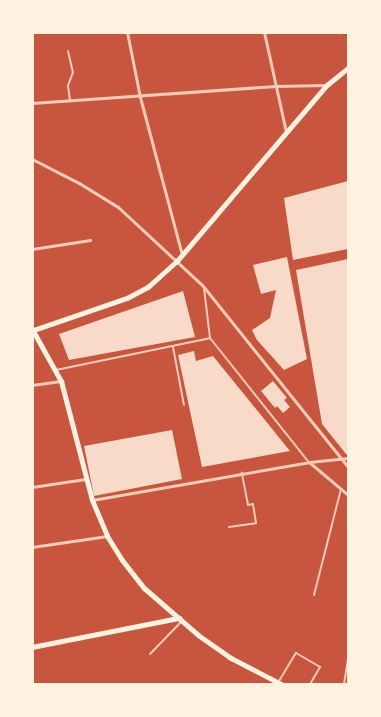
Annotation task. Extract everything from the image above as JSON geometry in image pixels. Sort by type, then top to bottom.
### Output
[{"type":"main road","points":[[279,684],[229,657],[180,620],[144,588],[122,560],[107,536],[92,500],[61,381],[33,329],[138,294],[178,261],[327,85],[348,68]]},
{"type":"main road","points":[[32,647],[180,620]]},
{"type":"street","points":[[127,32],[140,97],[182,256]]},
{"type":"street","points":[[264,32],[286,132]]},
{"type":"street","points":[[32,103],[140,97],[276,86],[327,85]]},
{"type":"street","points":[[32,159],[79,183],[118,207],[178,261],[203,286],[348,467]]},
{"type":"street","points":[[32,249],[90,240]]},
{"type":"street","points":[[32,385],[61,381]]},
{"type":"street","points":[[92,500],[309,462],[348,458]]},
{"type":"street","points":[[309,462],[348,495]]},
{"type":"street","points":[[32,487],[86,479]]},
{"type":"street","points":[[32,547],[107,536]]},
{"type":"lane","points":[[68,51],[73,72],[68,86],[70,101]]},
{"type":"lane","points":[[203,286],[210,338],[309,462]]},
{"type":"lane","points":[[56,370],[210,338]]},
{"type":"lane","points":[[173,347],[184,405]]},
{"type":"lane","points":[[229,527],[256,523],[253,504],[248,505],[242,473]]},
{"type":"lane","points":[[314,594],[340,489]]},
{"type":"lane","points":[[150,654],[180,620]]},
{"type":"lane","points":[[279,684],[296,653],[320,667],[310,684]]},
{"type":"lane","points":[[344,684],[348,659]]},
{"type":"building","points":[[348,181],[348,249],[293,260],[284,198]]},
{"type":"building","points":[[287,257],[307,359],[284,370],[257,340],[252,330],[270,318],[276,290],[261,294],[253,265]]},
{"type":"building","points":[[348,259],[348,454],[346,454],[322,424],[296,270]]},
{"type":"building","points":[[183,291],[195,337],[69,360],[59,334]]},
{"type":"building","points":[[194,351],[196,361],[213,356],[290,451],[202,467],[178,355]]},
{"type":"building","points":[[273,381],[287,398],[284,400],[290,407],[283,413],[277,406],[275,408],[261,391]]},
{"type":"building","points":[[172,430],[182,479],[94,496],[84,446]]}]
